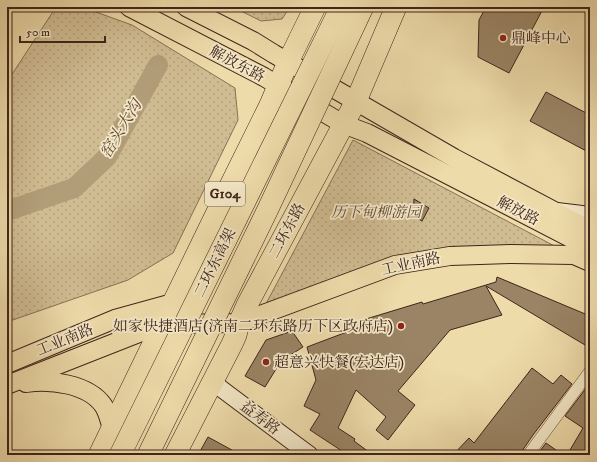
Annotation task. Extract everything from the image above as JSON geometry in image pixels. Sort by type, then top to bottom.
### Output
[{"type":"highway","name":"G104","points":[[99,455],[270,105],[288,62],[315,7]]},
{"type":"highway","name":"二环东高架","points":[[120,455],[341,7]]},
{"type":"highway","name":"二环东高架","points":[[148,455],[265,216],[363,7]]},
{"type":"highway","name":"二环东路","points":[[175,455],[236,335],[239,323],[356,101],[396,7]]},
{"type":"main road","name":"解放东路","points":[[186,7],[253,41],[356,101]]},
{"type":"main road","name":"解放东路","points":[[134,10],[264,77],[343,124]]},
{"type":"main road","name":"解放路","points":[[356,101],[450,166],[589,257]]},
{"type":"main road","name":"解放路","points":[[343,124],[450,166],[553,210],[590,230]]},
{"type":"main road","name":"工业南路","points":[[7,385],[162,324],[239,323],[395,265],[450,256],[511,254],[574,255],[589,257]]},
{"type":"main road","points":[[173,303],[239,323]]},
{"type":"main road","name":"工业南路","points":[[7,364],[115,319],[173,303]]},
{"type":"main road","points":[[7,385],[30,382],[48,382],[75,387],[88,392],[96,397],[103,405],[112,428]]},
{"type":"street","points":[[553,210],[582,214],[590,218]]},
{"type":"street","points":[[528,455],[590,371]]},
{"type":"street","name":"益寿路","points":[[215,378],[219,387],[310,455]]},
{"type":"green space","points":[[56,7],[82,7],[132,25],[235,88],[238,120],[173,253],[128,280],[7,322],[7,82]]},
{"type":"green space","points":[[233,7],[290,7],[282,19],[261,21]]},
{"type":"green space","name":"历下甸柳游园","points":[[353,140],[564,251],[450,254],[260,315]]},
{"type":"building","name":"鼎峰中心","points":[[486,7],[544,7],[509,73],[478,57],[479,20]]},
{"type":"building","points":[[546,92],[590,115],[590,153],[530,121]]},
{"type":"building","points":[[414,199],[429,208],[422,221],[413,216]]},
{"type":"building","points":[[497,277],[590,316],[590,333],[585,345],[486,286],[502,315],[450,330],[398,391],[415,405],[388,440],[376,430],[386,417],[356,390],[338,428],[355,439],[354,441],[373,455],[348,455],[310,430],[320,414],[304,406],[316,380],[307,347],[368,324],[366,319],[496,282]]},
{"type":"building","points":[[292,331],[303,347],[281,361],[265,387],[245,376],[266,340]]},
{"type":"building","points":[[532,368],[553,384],[561,375],[572,384],[533,435],[522,451],[521,455],[453,455],[469,438],[474,443]]},
{"type":"building","points":[[590,383],[590,455],[567,455],[583,428],[565,416]]},
{"type":"building","points":[[208,437],[241,455],[198,455]]},
{"type":"building","points":[[546,443],[563,455],[537,455]]},
{"type":"waterway","name":"窑头大沟","points":[[7,211],[74,188],[107,157],[158,65]]},
{"type":"place","name":"鼎峰中心","points":[[503,38]]},
{"type":"place","name":"如家快捷酒店(济南二环东路历下区政府店)","points":[[401,326]]},
{"type":"place","name":"超意兴快餐(宏达店)","points":[[266,362]]}]
